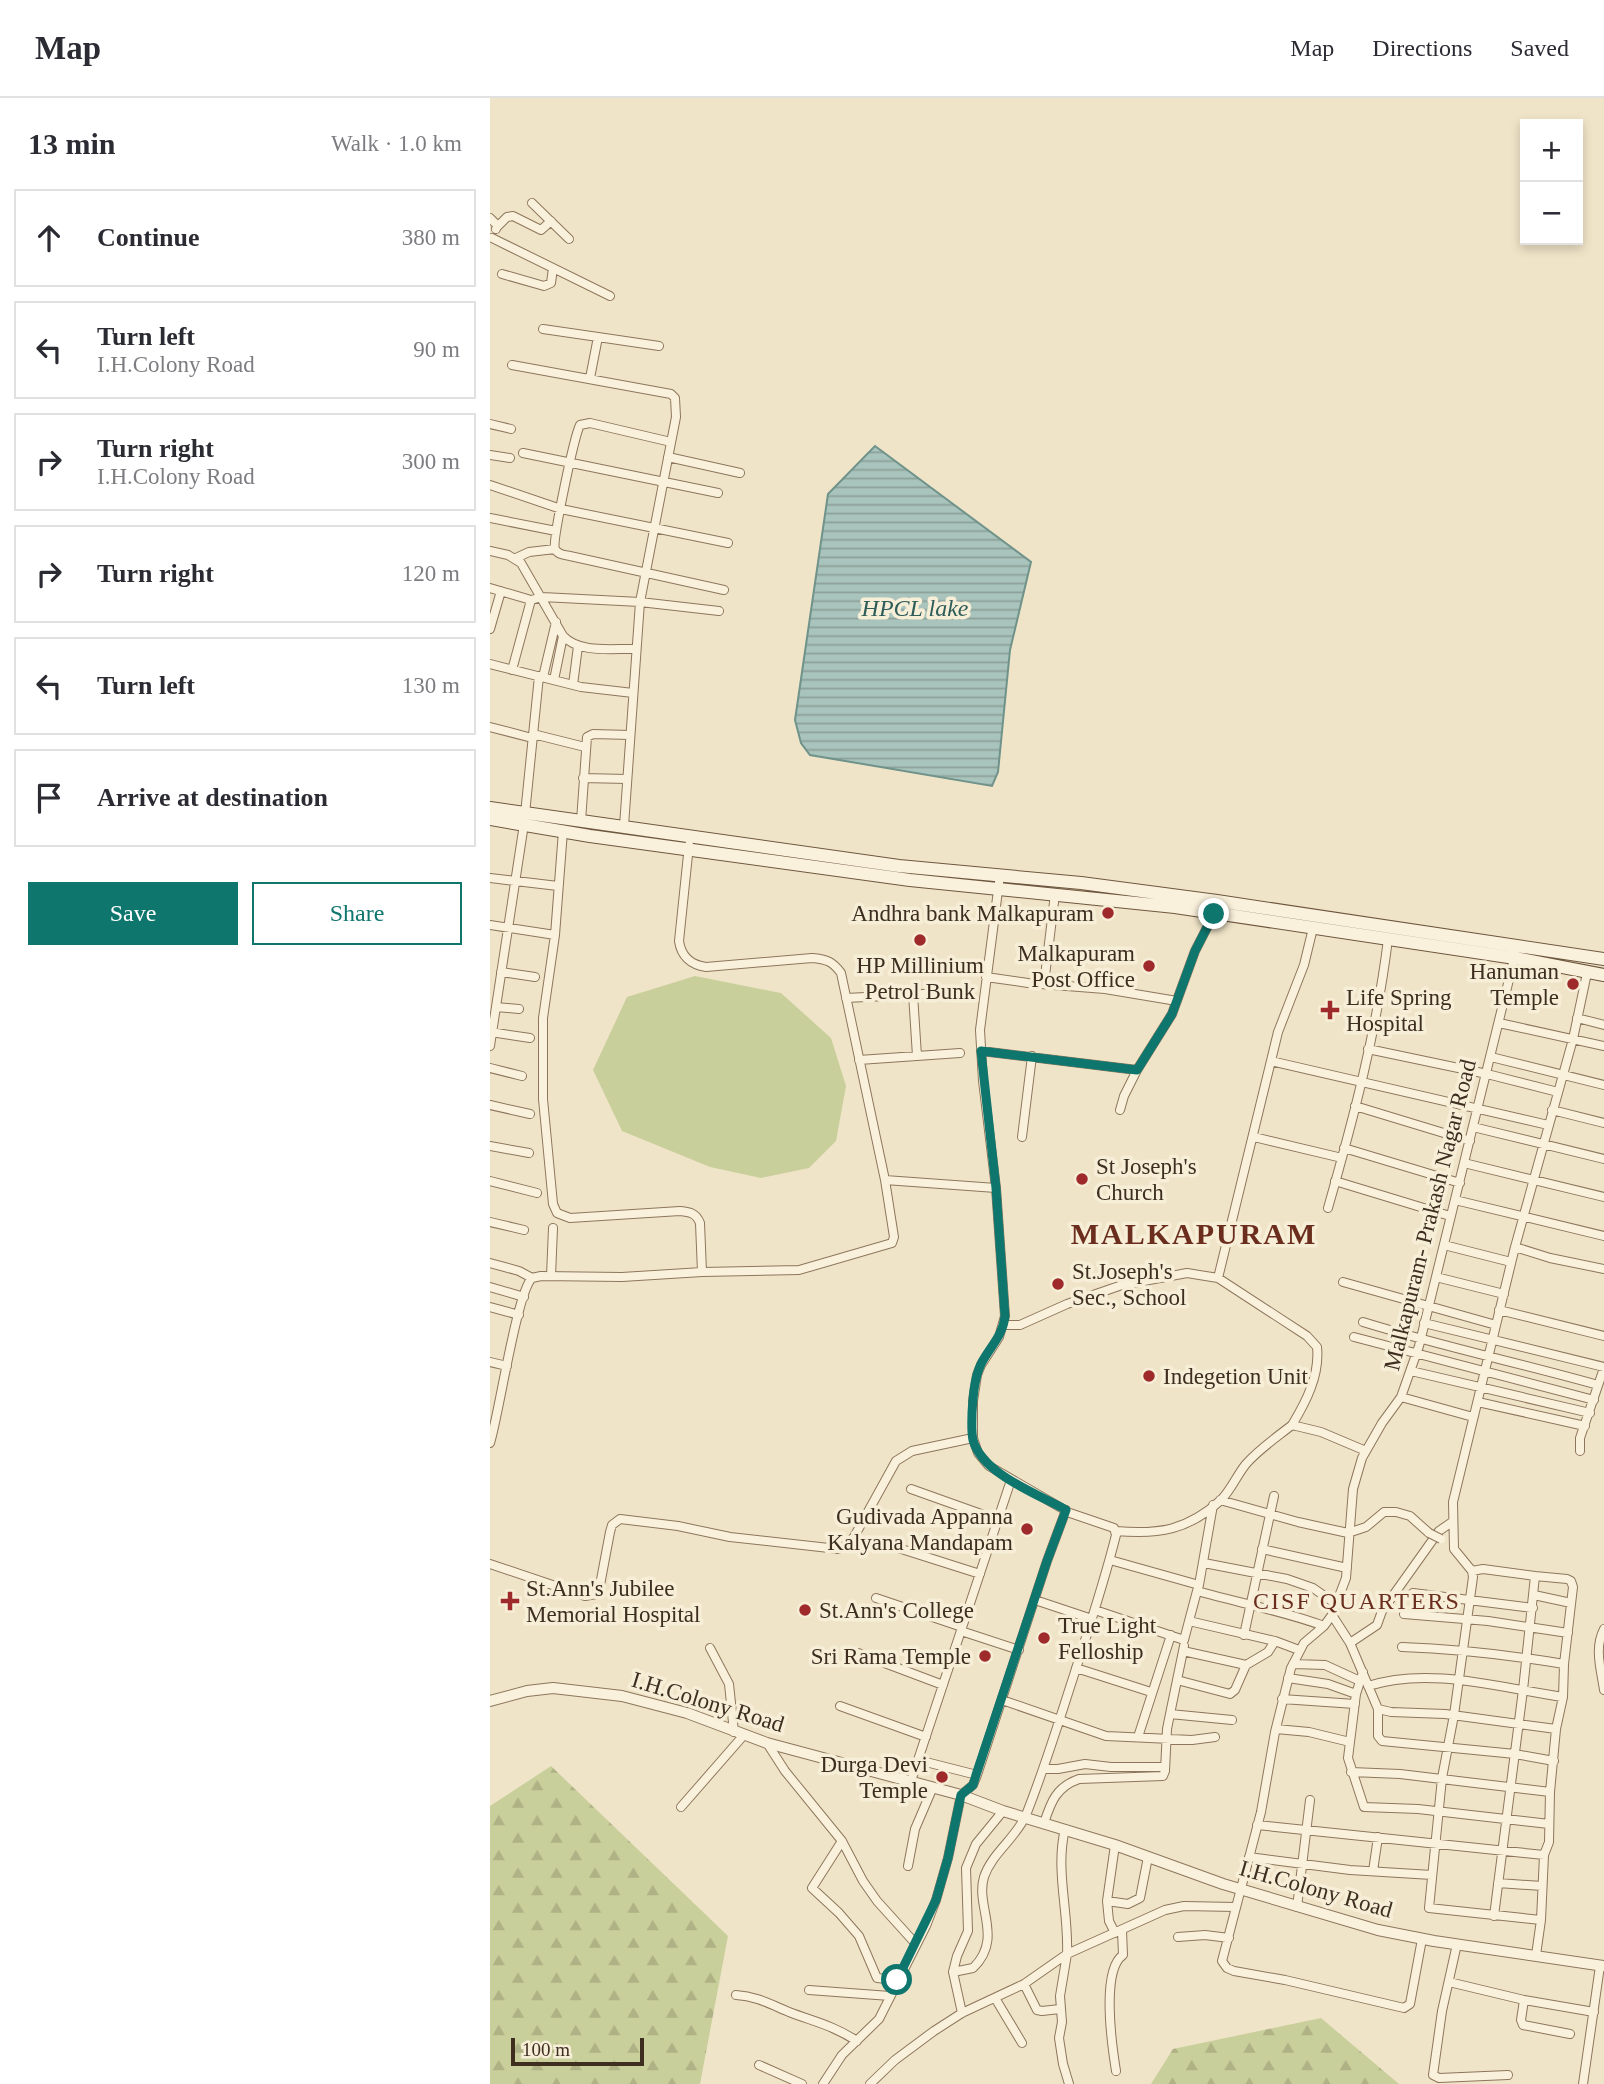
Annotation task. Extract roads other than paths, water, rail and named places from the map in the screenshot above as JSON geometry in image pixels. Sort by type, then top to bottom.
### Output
[{"type":"main road","points":[[490,808],[563,831],[910,880],[999,881],[1108,887],[1516,952],[1604,975]]},
{"type":"main road","points":[[490,819],[581,821],[624,826],[999,881],[1055,894],[1106,901],[1175,907],[1388,939],[1604,959]]},
{"type":"street","points":[[532,203],[569,239]]},
{"type":"street","points":[[551,221],[541,230],[513,216],[497,228],[491,240],[610,296]]},
{"type":"street","points":[[491,218],[497,228]]},
{"type":"street","points":[[502,274],[544,286],[551,283],[554,268]]},
{"type":"street","points":[[543,328],[659,345]]},
{"type":"street","points":[[590,378],[598,337]]},
{"type":"street","points":[[512,365],[671,394],[675,398],[671,442],[640,602],[624,826]]},
{"type":"street","points":[[490,424],[511,429]]},
{"type":"street","points":[[671,442],[580,425],[556,531],[555,549],[560,554],[724,590]]},
{"type":"street","points":[[523,453],[718,494]]},
{"type":"street","points":[[490,454],[510,458]]},
{"type":"street","points":[[668,457],[740,473]]},
{"type":"street","points":[[490,485],[561,509],[728,543]]},
{"type":"street","points":[[490,518],[556,531]]},
{"type":"street","points":[[490,551],[516,558],[529,552],[555,549]]},
{"type":"street","points":[[516,558],[542,597],[563,636],[578,646],[636,649]]},
{"type":"street","points":[[490,588],[531,600],[542,597],[640,602],[719,611]]},
{"type":"street","points":[[490,629],[501,591]]},
{"type":"street","points":[[513,670],[531,600]]},
{"type":"street","points":[[490,1046],[510,926],[541,677],[556,622]]},
{"type":"street","points":[[554,680],[563,636]]},
{"type":"street","points":[[573,685],[578,646]]},
{"type":"street","points":[[490,664],[573,685],[633,692]]},
{"type":"street","points":[[490,727],[585,747]]},
{"type":"street","points":[[581,821],[587,737],[590,734],[630,735]]},
{"type":"street","points":[[583,778],[627,779]]},
{"type":"street","points":[[563,831],[555,935],[544,1011],[543,1084],[554,1204],[557,1213],[570,1218],[692,1212],[700,1223],[702,1272]]},
{"type":"street","points":[[490,1263],[519,1271],[532,1278],[622,1277],[810,1268],[892,1243],[894,1230],[885,1180],[841,974],[835,964],[826,959],[706,967],[694,964],[683,954],[678,941],[691,835]]},
{"type":"street","points":[[490,878],[558,886]]},
{"type":"street","points":[[999,881],[980,1030],[996,1188],[1004,1325],[977,1375],[973,1401],[973,1438],[978,1452],[989,1466],[1011,1480],[1066,1510],[1112,1527],[1116,1531],[1145,1533],[1171,1530],[1201,1515],[1217,1502],[1246,1464],[1292,1426],[1305,1403],[1318,1357],[1317,1347],[1307,1336],[1218,1278],[1187,1273],[1122,1285],[1067,1304],[1020,1325],[1004,1325]]},
{"type":"street","points":[[1106,901],[1108,887]]},
{"type":"street","points":[[1044,984],[1055,894]]},
{"type":"street","points":[[1120,1110],[1137,1070],[1158,1039],[1177,1000],[1195,951],[1214,914]]},
{"type":"street","points":[[490,925],[555,935]]},
{"type":"street","points":[[1218,1278],[1278,1032],[1304,965],[1313,928]]},
{"type":"street","points":[[1328,1208],[1368,1049],[1388,939]]},
{"type":"street","name":"Malkapuram- Prakash Nagar Road","points":[[1299,1650],[1332,1615],[1346,1578],[1353,1489],[1366,1451],[1401,1397],[1411,1371],[1516,952]]},
{"type":"street","points":[[501,972],[535,977]]},
{"type":"street","points":[[1541,1920],[1429,1908],[1442,1778],[1471,1601],[1472,1571],[1455,1553],[1452,1502],[1511,1262],[1573,1039],[1587,972]]},
{"type":"street","points":[[986,976],[1177,1000]]},
{"type":"street","points":[[846,998],[962,992]]},
{"type":"street","points":[[913,995],[917,1056]]},
{"type":"street","points":[[496,1007],[519,1009]]},
{"type":"street","points":[[1577,1018],[1604,1025]]},
{"type":"street","points":[[1499,1023],[1604,1046]]},
{"type":"street","points":[[491,1033],[530,1038]]},
{"type":"street","points":[[1368,1049],[1558,1092]]},
{"type":"street","points":[[981,1051],[1137,1070]]},
{"type":"street","points":[[859,1059],[960,1053]]},
{"type":"street","points":[[1022,1137],[1032,1056]]},
{"type":"street","points":[[1491,1057],[1604,1085]]},
{"type":"street","points":[[1271,1061],[1548,1125]]},
{"type":"street","points":[[490,1068],[522,1076]]},
{"type":"street","points":[[490,1105],[530,1114]]},
{"type":"street","points":[[1355,1105],[1470,1141]]},
{"type":"street","points":[[1552,1110],[1604,1123]]},
{"type":"street","points":[[1473,1127],[1604,1159]]},
{"type":"street","points":[[1254,1137],[1342,1158]]},
{"type":"street","points":[[490,1146],[529,1153]]},
{"type":"street","points":[[1344,1148],[1460,1183]]},
{"type":"street","points":[[1464,1163],[1604,1197]]},
{"type":"street","points":[[885,1180],[996,1188]]},
{"type":"street","points":[[490,1181],[537,1193]]},
{"type":"street","points":[[1335,1181],[1450,1216]]},
{"type":"street","points":[[1455,1200],[1604,1236]]},
{"type":"street","points":[[490,1222],[524,1230]]},
{"type":"street","points":[[551,1276],[553,1228]]},
{"type":"street","points":[[1444,1245],[1511,1262]]},
{"type":"street","points":[[1515,1247],[1550,1258],[1604,1269]]},
{"type":"street","points":[[1436,1277],[1504,1294]]},
{"type":"street","points":[[490,1443],[519,1315],[528,1281],[532,1278]]},
{"type":"street","points":[[1343,1282],[1496,1325]]},
{"type":"street","points":[[490,1287],[524,1297]]},
{"type":"street","points":[[490,1307],[519,1315]]},
{"type":"street","points":[[1499,1310],[1604,1336]]},
{"type":"street","points":[[1363,1322],[1420,1340],[1490,1355],[1598,1385]]},
{"type":"street","points":[[1424,1323],[1604,1368],[1580,1438],[1580,1451]]},
{"type":"street","points":[[1354,1338],[1486,1371],[1604,1406]]},
{"type":"street","points":[[490,1362],[507,1366]]},
{"type":"street","points":[[1411,1371],[1590,1413]]},
{"type":"street","points":[[1401,1397],[1473,1417]]},
{"type":"street","points":[[1478,1402],[1585,1426]]},
{"type":"street","points":[[1292,1426],[1321,1432],[1366,1451]]},
{"type":"street","points":[[490,1564],[584,1596],[596,1594],[612,1525],[620,1519],[678,1526],[721,1536],[838,1549],[854,1537],[896,1461],[903,1455],[973,1438]]},
{"type":"street","points":[[911,1781],[1011,1480]]},
{"type":"street","points":[[911,1489],[998,1520]]},
{"type":"street","points":[[1244,1635],[1275,1496]]},
{"type":"street","points":[[1217,1502],[1348,1533],[1366,1527],[1380,1515],[1390,1511],[1410,1516],[1429,1533],[1454,1541]]},
{"type":"street","points":[[1044,1823],[1053,1797],[1061,1788],[1079,1779],[1163,1776],[1166,1738],[1184,1640],[1217,1502]]},
{"type":"street","points":[[823,2084],[842,2055],[873,2027],[936,1900],[961,1795],[973,1785],[1066,1510]]},
{"type":"street","points":[[1350,1643],[1377,1625],[1382,1611],[1439,1531],[1452,1518]]},
{"type":"street","points":[[953,1972],[973,1968],[982,1958],[988,1930],[983,1886],[985,1876],[994,1858],[1015,1835],[1025,1817],[1044,1769],[1110,1560],[1116,1531]]},
{"type":"street","points":[[895,1547],[980,1574]]},
{"type":"street","points":[[1262,1549],[1347,1568]]},
{"type":"street","points":[[1110,1560],[1250,1606],[1294,1615],[1324,1626]]},
{"type":"street","points":[[1204,1563],[1287,1578],[1321,1593],[1336,1604]]},
{"type":"street","points":[[1472,1571],[1483,1569],[1571,1581],[1563,1697],[1556,1729],[1549,1842],[1544,1855],[1541,1920],[1536,1955]]},
{"type":"street","points":[[1494,1916],[1535,1576]]},
{"type":"street","points":[[1413,1593],[1533,1608]]},
{"type":"street","points":[[1534,1595],[1571,1603]]},
{"type":"street","points":[[876,1598],[1018,1650]]},
{"type":"street","points":[[1035,1600],[1184,1640]]},
{"type":"street","points":[[1405,1614],[1467,1619],[1568,1633]]},
{"type":"street","points":[[1332,1615],[1350,1643],[1378,1709],[1379,1740],[1515,1754],[1555,1761]]},
{"type":"street","points":[[1189,1621],[1275,1641],[1299,1650],[1282,1699],[1268,1781],[1222,1961],[1227,1968],[1404,2008],[1410,2004],[1422,1939]]},
{"type":"street","points":[[1604,1629],[1598,1640],[1598,1648],[1604,1690]]},
{"type":"street","points":[[1138,1737],[1171,1635]]},
{"type":"street","points":[[1177,1680],[1230,1694],[1235,1690],[1246,1665],[1268,1652],[1275,1641]]},
{"type":"street","points":[[1402,1647],[1446,1651],[1463,1649],[1564,1664]]},
{"type":"street","points":[[681,1807],[739,1734],[729,1684],[710,1648]]},
{"type":"street","points":[[1183,1651],[1246,1665]]},
{"type":"street","points":[[858,1653],[943,1685]]},
{"type":"street","points":[[1293,1664],[1325,1665],[1364,1679],[1435,1678],[1563,1697]]},
{"type":"street","points":[[1076,1668],[1151,1692]]},
{"type":"street","points":[[1288,1678],[1328,1684],[1356,1694]]},
{"type":"street","points":[[1364,1679],[1356,1694],[1349,1758],[1351,1772],[1364,1807],[1391,1807],[1549,1824]]},
{"type":"street","name":"I.H.Colony Road","points":[[490,1701],[535,1689],[576,1689],[622,1696],[687,1713],[766,1743],[961,1795],[1241,1889],[1378,1930],[1602,1966]]},
{"type":"street","points":[[1282,1699],[1355,1704]]},
{"type":"street","points":[[1002,1700],[1100,1735],[1192,1740],[1215,1737]]},
{"type":"street","points":[[840,1706],[926,1737]]},
{"type":"street","points":[[1378,1709],[1454,1715],[1556,1729]]},
{"type":"street","points":[[1170,1714],[1232,1720]]},
{"type":"street","points":[[1276,1728],[1309,1732],[1350,1742]]},
{"type":"street","points":[[766,1743],[785,1771],[842,1841],[877,1901],[915,1943]]},
{"type":"street","points":[[918,1760],[976,1775]]},
{"type":"street","points":[[1044,1769],[1085,1764],[1165,1767]]},
{"type":"street","points":[[1351,1772],[1442,1778],[1550,1792]]},
{"type":"street","points":[[908,1866],[915,1829],[933,1787]]},
{"type":"street","points":[[1297,1907],[1310,1800]]},
{"type":"street","points":[[962,2012],[953,1972],[968,1931],[966,1868],[968,1859],[982,1835],[1003,1811]]},
{"type":"street","points":[[1257,1825],[1544,1855]]},
{"type":"street","points":[[1065,1829],[1061,1869],[1067,1954],[1059,2045],[1069,2084]]},
{"type":"street","points":[[1373,1871],[1378,1838]]},
{"type":"street","points":[[842,1841],[812,1888],[859,1936],[877,1978],[897,1980]]},
{"type":"street","points":[[1115,1845],[1107,1901],[1109,1921],[1119,1932],[1123,1955],[1115,1963],[1110,2010],[1115,2071]]},
{"type":"street","points":[[1107,1901],[1128,1904],[1140,1898],[1148,1857]]},
{"type":"street","points":[[1249,1857],[1432,1875]]},
{"type":"street","points":[[1499,1882],[1542,1886]]},
{"type":"street","points":[[870,2084],[908,2050],[962,2012],[1024,1984],[1067,1954],[1170,1908],[1236,1907]]},
{"type":"street","points":[[1178,1937],[1229,1938]]},
{"type":"street","points":[[1457,1944],[1433,2075],[1439,2078],[1508,2075]]},
{"type":"street","points":[[1583,2084],[1602,1966]]},
{"type":"street","points":[[1449,1982],[1524,2000],[1594,2012]]},
{"type":"street","points":[[1024,1984],[1037,2010],[1060,2010]]},
{"type":"street","points":[[809,1990],[890,1996]]},
{"type":"street","points":[[736,1995],[762,1999],[834,2027],[857,2041]]},
{"type":"street","points":[[995,1998],[1022,2043]]},
{"type":"street","points":[[1524,2000],[1521,2020],[1523,2025],[1570,2034]]},
{"type":"street","points":[[759,2065],[802,2084]]},
{"type":"water","name":"HPCL lake","points":[[875,446],[1031,562],[1010,650],[998,772],[992,786],[810,755],[801,743],[795,720],[828,494]]},
{"type":"place","name":"Andhra bank Malkapuram","points":[[1108,913]]},
{"type":"place","name":"HP Millinium Petrol Bunk","points":[[920,940]]},
{"type":"place","name":"Malkapuram Post Office","points":[[1149,966]]},
{"type":"place","name":"Hanuman Temple","points":[[1573,984]]},
{"type":"place","name":"Life Spring Hospital","points":[[1330,1010]]},
{"type":"place","name":"St Joseph's Church","points":[[1082,1179]]},
{"type":"place","name":"St.Joseph's Sec., School","points":[[1058,1284]]},
{"type":"place","name":"Indegetion Unit","points":[[1149,1376]]},
{"type":"place","name":"Gudivada Appanna Kalyana Mandapam","points":[[1027,1529]]},
{"type":"place","name":"St.Ann's Jubilee Memorial Hospital","points":[[510,1601]]},
{"type":"place","name":"St.Ann's College","points":[[805,1610]]},
{"type":"place","name":"True Light Felloship","points":[[1044,1638]]},
{"type":"place","name":"Sri Rama Temple","points":[[985,1656]]},
{"type":"place","name":"Durga Devi Temple","points":[[942,1777]]},
{"type":"district","name":"MALKAPURAM","points":[[1194,1233]]},
{"type":"district","name":"CISF QUARTERS","points":[[1357,1601]]}]
